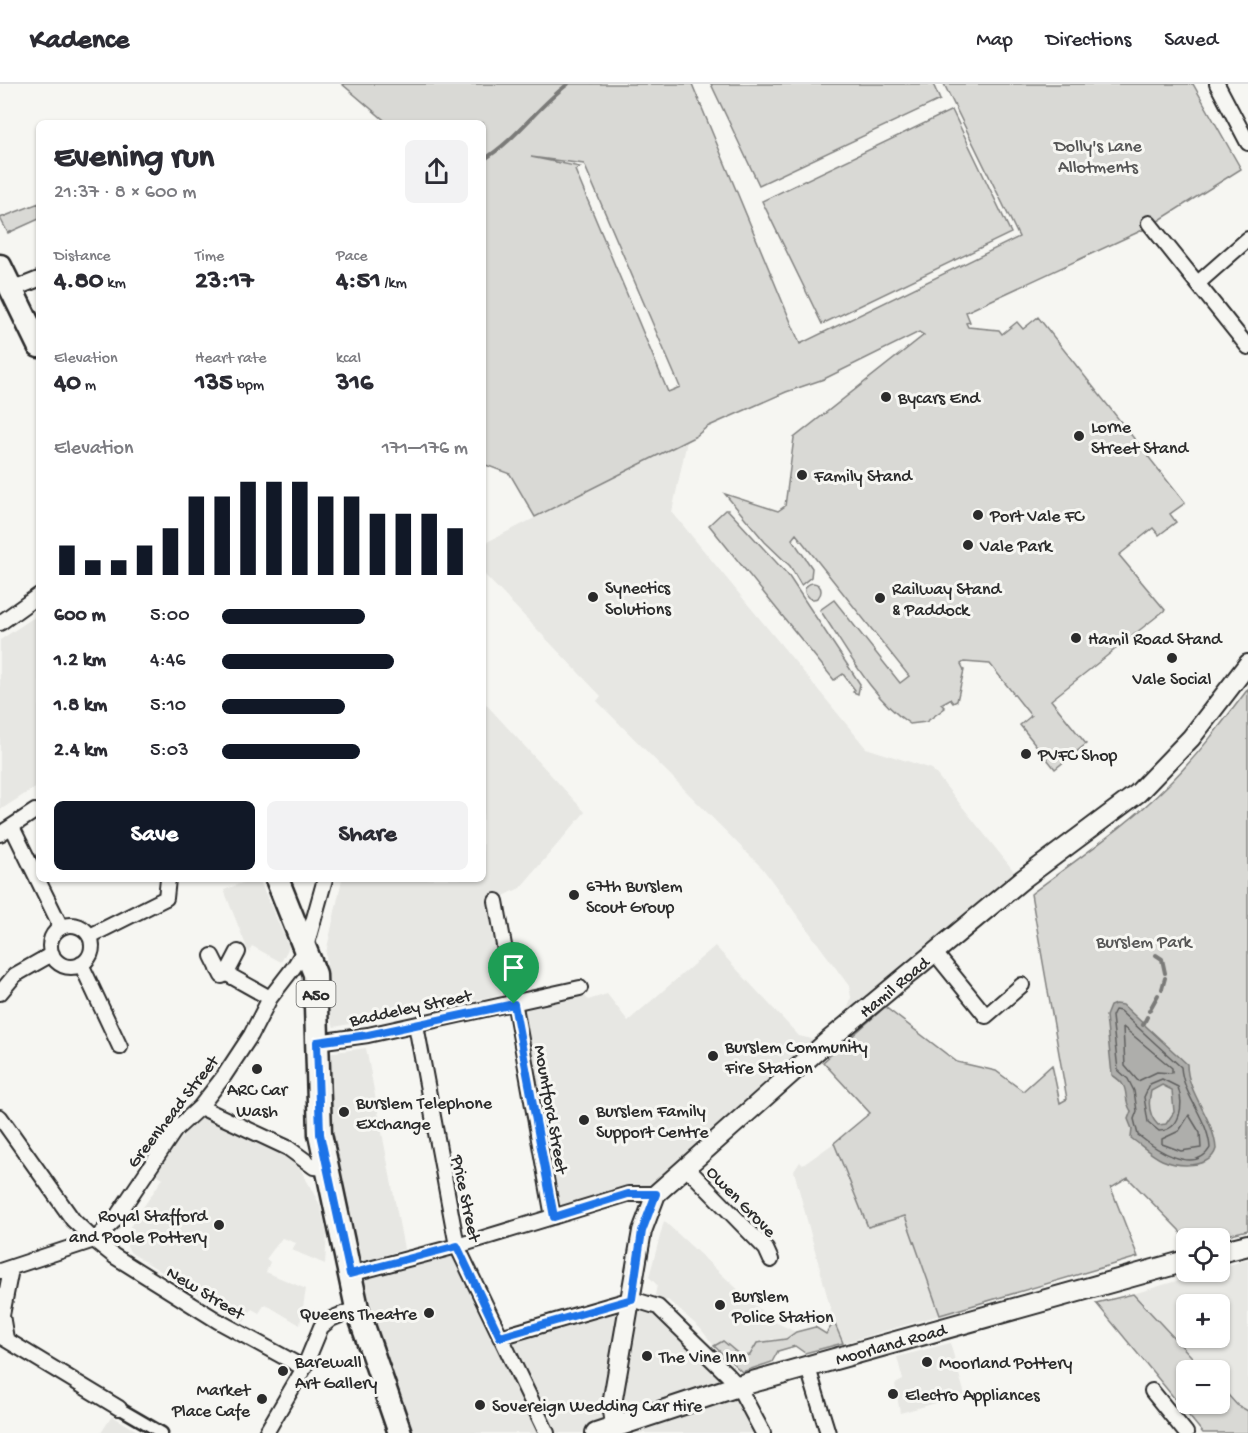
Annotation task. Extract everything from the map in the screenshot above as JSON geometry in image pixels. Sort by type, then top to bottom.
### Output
[{"type":"main road","points":[[0,266],[36,340]]},
{"type":"main road","name":"A50","points":[[278,882],[315,974],[320,1134],[357,1308],[400,1433]]},
{"type":"main road","points":[[1230,1250],[1248,1245]]},
{"type":"main road","name":"Moorland Road","points":[[596,1433],[738,1386],[1176,1264]]},
{"type":"street","points":[[1217,84],[1248,143]]},
{"type":"street","points":[[1149,223],[1248,347]]},
{"type":"street","points":[[1198,283],[1248,239]]},
{"type":"street","points":[[12,290],[36,280]]},
{"type":"street","points":[[0,623],[36,597]]},
{"type":"street","name":"Hamil Road","points":[[615,1425],[612,1404],[642,1231],[656,1194],[829,1040],[1028,876],[1138,793],[1191,738],[1248,664]]},
{"type":"street","points":[[35,811],[6,831],[61,927]]},
{"type":"street","points":[[90,936],[166,898],[168,882]]},
{"type":"street","name":"Greenhead Street","points":[[5,1270],[94,1240],[113,1222],[175,1130],[200,1107],[251,1035],[270,998],[306,947],[324,882]]},
{"type":"street","name":"Mountford Street","points":[[496,901],[554,1217]]},
{"type":"street","points":[[72,924],[80,926],[90,936],[91,953],[81,964],[67,967],[60,964],[52,954],[50,942],[52,935],[61,927],[72,924]]},
{"type":"street","points":[[238,952],[220,969],[270,998]]},
{"type":"street","points":[[935,953],[986,1016],[1022,985]]},
{"type":"street","points":[[0,993],[15,975],[52,954]]},
{"type":"street","points":[[81,964],[120,1047]]},
{"type":"street","name":"Baddeley Street","points":[[317,1042],[368,1035],[580,988]]},
{"type":"street","name":"Price Street","points":[[416,1025],[457,1246],[547,1433]]},
{"type":"street","points":[[200,1107],[288,1148],[314,1167],[327,1168]]},
{"type":"street","name":"New Street","points":[[0,1117],[73,1220],[94,1240],[114,1256],[218,1321],[304,1368]]},
{"type":"street","name":"Owen Grove","points":[[686,1167],[766,1249],[771,1260]]},
{"type":"street","points":[[350,1274],[457,1246],[628,1194],[656,1194]]},
{"type":"street","points":[[5,1270],[3,1337],[107,1395],[119,1408],[162,1433]]},
{"type":"street","points":[[500,1337],[632,1299],[652,1304],[738,1386],[763,1433]]},
{"type":"street","points":[[266,1433],[304,1368],[321,1327],[331,1319],[357,1308]]},
{"type":"street","points":[[808,1368],[828,1433]]},
{"type":"street","points":[[1152,1391],[1186,1433]]},
{"type":"shaded area","points":[[687,441],[672,512],[866,748],[932,769],[1013,870],[1018,884],[856,1019],[847,1012],[851,997],[849,986],[763,869],[597,701],[601,696],[486,576],[486,542]]},
{"type":"shaded area","points":[[36,616],[36,787],[0,810],[0,640]]},
{"type":"shaded area","points":[[486,704],[585,812],[520,888],[489,903],[502,995],[334,1027],[330,1018],[326,953],[341,882],[486,882]]},
{"type":"shaded area","points":[[244,882],[260,882],[289,947],[281,962],[252,946],[249,953],[224,890]]},
{"type":"shaded area","points":[[715,946],[799,1036],[812,1039],[821,1048],[656,1194],[553,1217],[514,1004],[580,988],[588,1000],[607,994],[628,1021]]},
{"type":"shaded area","points":[[366,1048],[404,1249],[359,1263],[336,1155],[327,1053]]},
{"type":"shaded area","name":"Royal Stafford and Poole Pottery","points":[[197,1118],[211,1120],[286,1155],[301,1170],[320,1205],[327,1233],[325,1264],[292,1250],[296,1243],[282,1238],[266,1259],[270,1262],[266,1272],[306,1289],[300,1325],[265,1304],[259,1313],[252,1309],[244,1322],[131,1253],[127,1247],[127,1231],[163,1178],[155,1173]]},
{"type":"shaded area","points":[[834,1143],[868,1227],[905,1216],[940,1315],[843,1343],[834,1322],[794,1171],[800,1162],[803,1165]]},
{"type":"shaded area","points":[[664,1221],[771,1320],[796,1332],[786,1339],[771,1339],[750,1355],[741,1356],[723,1341],[714,1346],[700,1328],[668,1300],[662,1301],[655,1295],[657,1285],[649,1277]]},
{"type":"shaded area","points":[[457,1249],[501,1334],[621,1301],[649,1306],[728,1379],[756,1433],[407,1433],[355,1279]]},
{"type":"shaded area","points":[[1248,1259],[1248,1411],[1237,1405],[1230,1397],[1230,1360],[1195,1360],[1183,1348],[1230,1348],[1230,1294],[1176,1294],[1176,1340],[1133,1294],[1176,1281],[1230,1282],[1230,1265]]},
{"type":"shaded area","name":"Moorland Pottery","points":[[950,1343],[965,1395],[900,1413],[895,1384],[903,1380],[897,1357]]},
{"type":"shaded area","points":[[112,1416],[141,1433],[101,1433]]},
{"type":"green space","name":"Dolly's Lane Allotments","points":[[342,84],[692,84],[800,344],[1019,237],[944,84],[1193,84],[1241,169],[1147,228],[966,312],[970,322],[966,323],[968,327],[999,330],[1002,334],[1017,322],[1023,329],[1038,317],[1185,503],[1170,514],[1176,522],[1159,535],[1153,528],[1119,555],[1165,610],[1051,700],[1086,744],[1055,769],[1020,725],[1031,716],[990,664],[964,662],[961,664],[964,670],[957,701],[953,703],[950,699],[941,704],[945,708],[926,722],[910,724],[896,713],[871,687],[820,610],[834,600],[900,683],[909,676],[796,534],[792,539],[812,568],[811,577],[801,585],[790,566],[765,542],[725,494],[778,511],[785,506],[794,438],[924,335],[919,332],[824,379],[786,392],[707,427],[696,436],[535,517],[510,474],[486,465],[486,120],[384,120]],"holes":[[[531,157],[584,164],[680,387],[668,392],[575,170],[580,167]]]},
{"type":"green space","points":[[711,84],[933,84],[940,100],[759,185]]},
{"type":"green space","points":[[952,110],[1011,233],[822,324],[762,201]]},
{"type":"green space","points":[[36,204],[36,220],[8,233],[0,218]]},
{"type":"green space","points":[[725,510],[728,510],[788,575],[860,684],[858,694],[853,692],[855,690],[843,674],[834,680],[709,525]]},
{"type":"green space","points":[[813,583],[821,591],[813,599],[805,591]]},
{"type":"green space","name":"Burslem Park","points":[[1248,689],[1248,1230],[1230,1234],[1230,1228],[1177,1228],[1128,1178],[1111,1188],[1138,1257],[940,1315],[905,1216],[868,1227],[834,1143],[870,1113],[823,1062],[885,1007],[957,1062],[996,1071],[1023,1091],[1052,1065],[1060,1103],[1067,1099],[1031,894],[1119,828],[1152,800],[1179,774]]},
{"type":"green space","points":[[1133,1294],[1176,1340],[1176,1348],[1183,1348],[1195,1360],[1176,1360],[1176,1400],[1096,1303]]},
{"type":"green space","points":[[834,1322],[843,1343],[805,1353],[795,1346],[778,1351],[772,1362],[742,1372],[714,1346],[723,1341],[741,1356],[750,1355],[757,1343],[786,1339],[796,1332],[815,1327],[826,1334]]},
{"type":"green space","points":[[1230,1397],[1237,1405],[1248,1411],[1248,1433],[1203,1433],[1187,1414],[1230,1414]]},
{"type":"water","points":[[1123,1005],[1187,1064],[1191,1086],[1214,1138],[1216,1149],[1213,1156],[1207,1160],[1185,1165],[1162,1160],[1131,1138],[1132,1129],[1128,1119],[1131,1111],[1125,1088],[1112,1075],[1106,1016],[1110,1006]],"holes":[[[1162,1085],[1172,1090],[1174,1112],[1166,1124],[1158,1125],[1150,1109],[1151,1091]]]},
{"type":"waterway","points":[[486,158],[506,143],[568,84]]},
{"type":"waterway","points":[[1156,955],[1162,959],[1165,973]]},
{"type":"waterway","points":[[1162,989],[1165,978]]},
{"type":"waterway","points":[[1149,1011],[1158,995]]},
{"type":"waterway","points":[[1143,1025],[1147,1017]]},
{"type":"place","name":"Bycars End","points":[[886,397]]},
{"type":"place","name":"Lorne Street Stand","points":[[1079,436]]},
{"type":"place","name":"Family Stand","points":[[802,475]]},
{"type":"place","name":"Port Vale FC","points":[[978,515]]},
{"type":"place","name":"Vale Park","points":[[968,545]]},
{"type":"place","name":"Synectics Solutions","points":[[593,597]]},
{"type":"place","name":"Railway Stand & Paddock","points":[[880,598]]},
{"type":"place","name":"Hamil Road Stand","points":[[1076,638]]},
{"type":"place","name":"Vale Social","points":[[1172,658]]},
{"type":"place","name":"PVFC Shop","points":[[1026,754]]},
{"type":"place","name":"67th Burslem Scout Group","points":[[574,895]]},
{"type":"place","name":"Burslem Community Fire Station","points":[[713,1056]]},
{"type":"place","name":"ARC Car Wash","points":[[257,1069]]},
{"type":"place","name":"Burslem Telephone Exchange","points":[[344,1112]]},
{"type":"place","name":"Burslem Family Support Centre","points":[[584,1120]]},
{"type":"place","name":"Royal Stafford and Poole Pottery","points":[[219,1225]]},
{"type":"place","name":"Burslem Police Station","points":[[720,1305]]},
{"type":"place","name":"Queens Theatre","points":[[429,1313]]},
{"type":"place","name":"The Vine Inn","points":[[647,1356]]},
{"type":"place","name":"Moorland Pottery","points":[[927,1362]]},
{"type":"place","name":"Barewall Art Gallery","points":[[283,1371]]},
{"type":"place","name":"Electro Appliances","points":[[893,1394]]},
{"type":"place","name":"Market Place Cafe","points":[[262,1399]]},
{"type":"place","name":"Sovereign Wedding Car Hire","points":[[480,1405]]},
{"type":"route","points":[[514,1004],[554,1217],[628,1194],[656,1194],[642,1231],[632,1299],[500,1337],[457,1246],[350,1274],[320,1134],[317,1042],[368,1035],[514,1004]]}]
